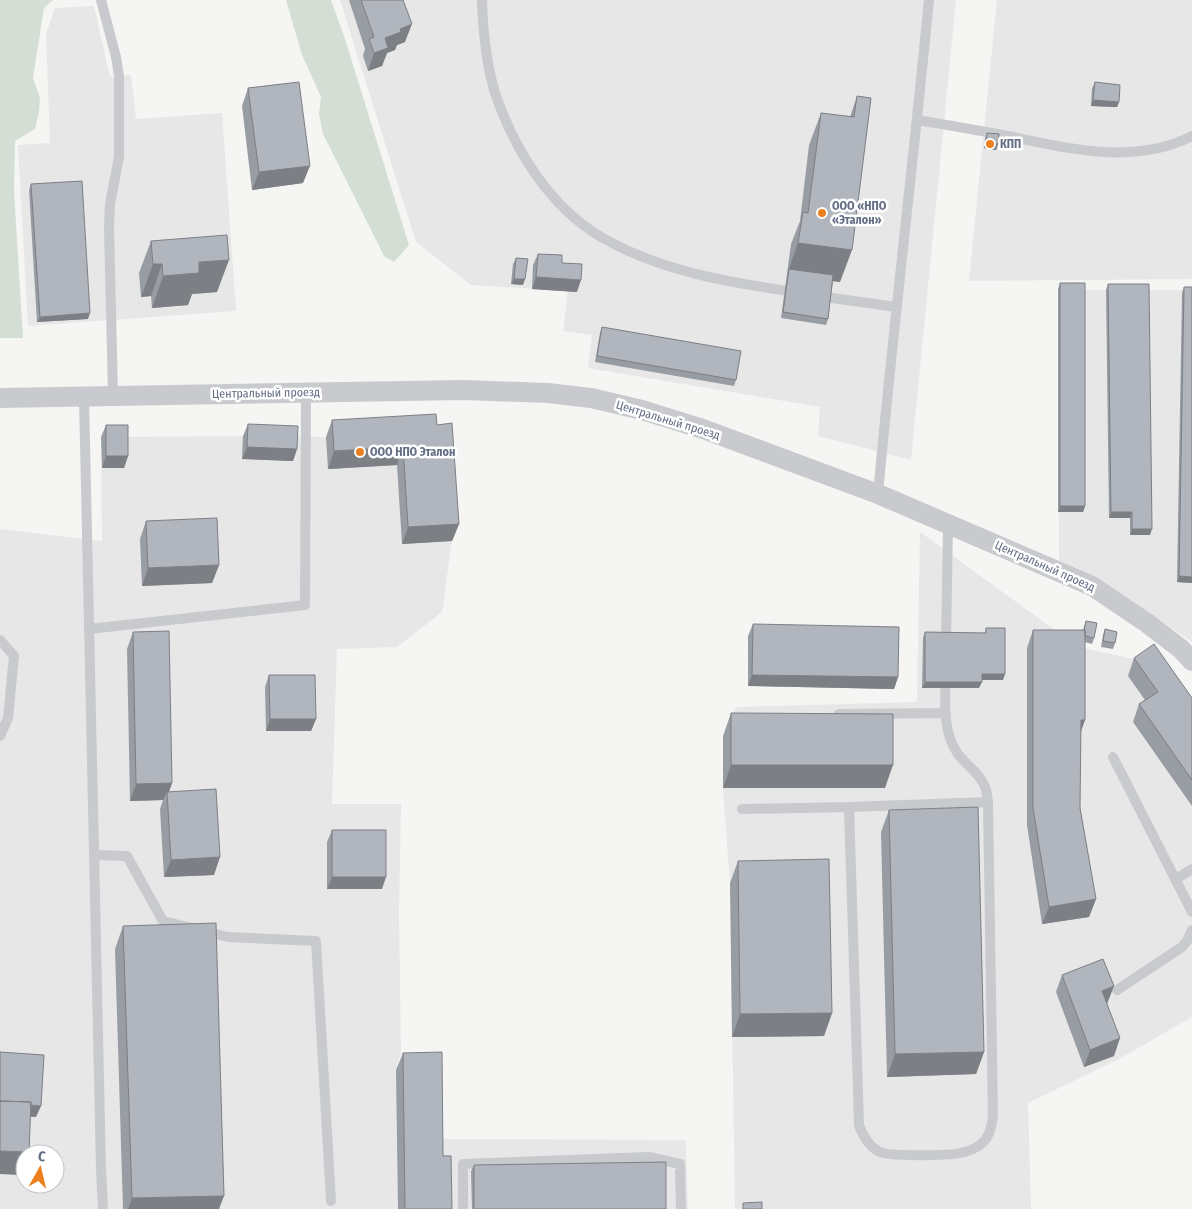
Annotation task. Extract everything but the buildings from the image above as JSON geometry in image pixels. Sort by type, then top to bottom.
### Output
[{"type":"street","name":"Центральный проезд","points":[[0,398],[472,390],[548,393],[591,398],[642,410],[703,429],[878,494],[1092,586],[1147,623],[1181,649],[1192,661]]},
{"type":"lane","points":[[101,0],[119,76],[119,157],[110,204],[109,228],[113,395]]},
{"type":"lane","points":[[482,0],[483,30],[495,93],[521,151],[538,178],[559,203],[600,236],[669,267],[730,281],[896,307]]},
{"type":"lane","points":[[878,494],[929,0]]},
{"type":"lane","points":[[917,120],[1096,152],[1128,153],[1161,148],[1192,136]]},
{"type":"lane","points":[[89,628],[305,605],[306,392]]},
{"type":"lane","points":[[84,396],[103,1209]]},
{"type":"lane","points":[[850,807],[858,1125],[864,1138],[871,1146],[882,1153],[898,1155],[959,1154],[972,1150],[982,1144],[990,1133],[993,1117],[988,802],[985,787],[979,776],[958,754],[951,742],[946,713],[948,524]]},
{"type":"lane","points":[[0,640],[14,656],[8,718],[0,736]]},
{"type":"lane","points":[[831,714],[946,713]]},
{"type":"lane","points":[[1113,757],[1192,912]]},
{"type":"lane","points":[[742,809],[988,802]]},
{"type":"lane","points":[[94,855],[127,856],[163,921],[228,937],[316,941],[331,1201]]},
{"type":"lane","points":[[1176,879],[1192,869]]},
{"type":"lane","points":[[1117,990],[1182,947],[1192,930]]},
{"type":"lane","points":[[463,1209],[464,1164],[649,1157],[680,1164],[681,1209]]},
{"type":"shaded area","points":[[0,0],[53,0],[44,8],[33,78],[40,98],[35,129],[15,141],[14,191],[23,338],[0,338]]},
{"type":"shaded area","points":[[286,0],[331,0],[345,39],[409,245],[394,262],[384,256],[323,134],[319,114],[321,97],[302,55]]},
{"type":"shaded area","points":[[340,0],[956,0],[911,460],[818,436],[820,407],[588,368],[592,335],[563,331],[568,291],[471,285],[416,242]]},
{"type":"shaded area","points":[[997,0],[1192,0],[1192,279],[969,281]]},
{"type":"shaded area","points":[[94,6],[110,77],[131,75],[136,119],[222,113],[236,311],[28,326],[18,145],[50,143],[46,34],[55,8]]},
{"type":"shaded area","points":[[1058,289],[1192,290],[1192,642],[1113,588],[1059,563]]},
{"type":"shaded area","points":[[430,431],[452,541],[442,612],[397,647],[337,649],[332,804],[401,804],[399,914],[401,1053],[396,1070],[437,1139],[686,1140],[688,1209],[0,1209],[0,529],[102,541],[101,437],[326,437]]},
{"type":"shaded area","points":[[920,532],[1078,647],[1148,662],[1192,724],[1192,1017],[1121,1058],[1028,1103],[1031,1209],[735,1209],[730,883],[723,788],[723,736],[736,707],[917,702]]},
{"type":"place","name":"КПП","points":[[990,144]]},
{"type":"place","name":"ООО «НПО «Эталон»","points":[[822,213]]},
{"type":"place","name":"ООО НПО Эталон","points":[[360,452]]}]
